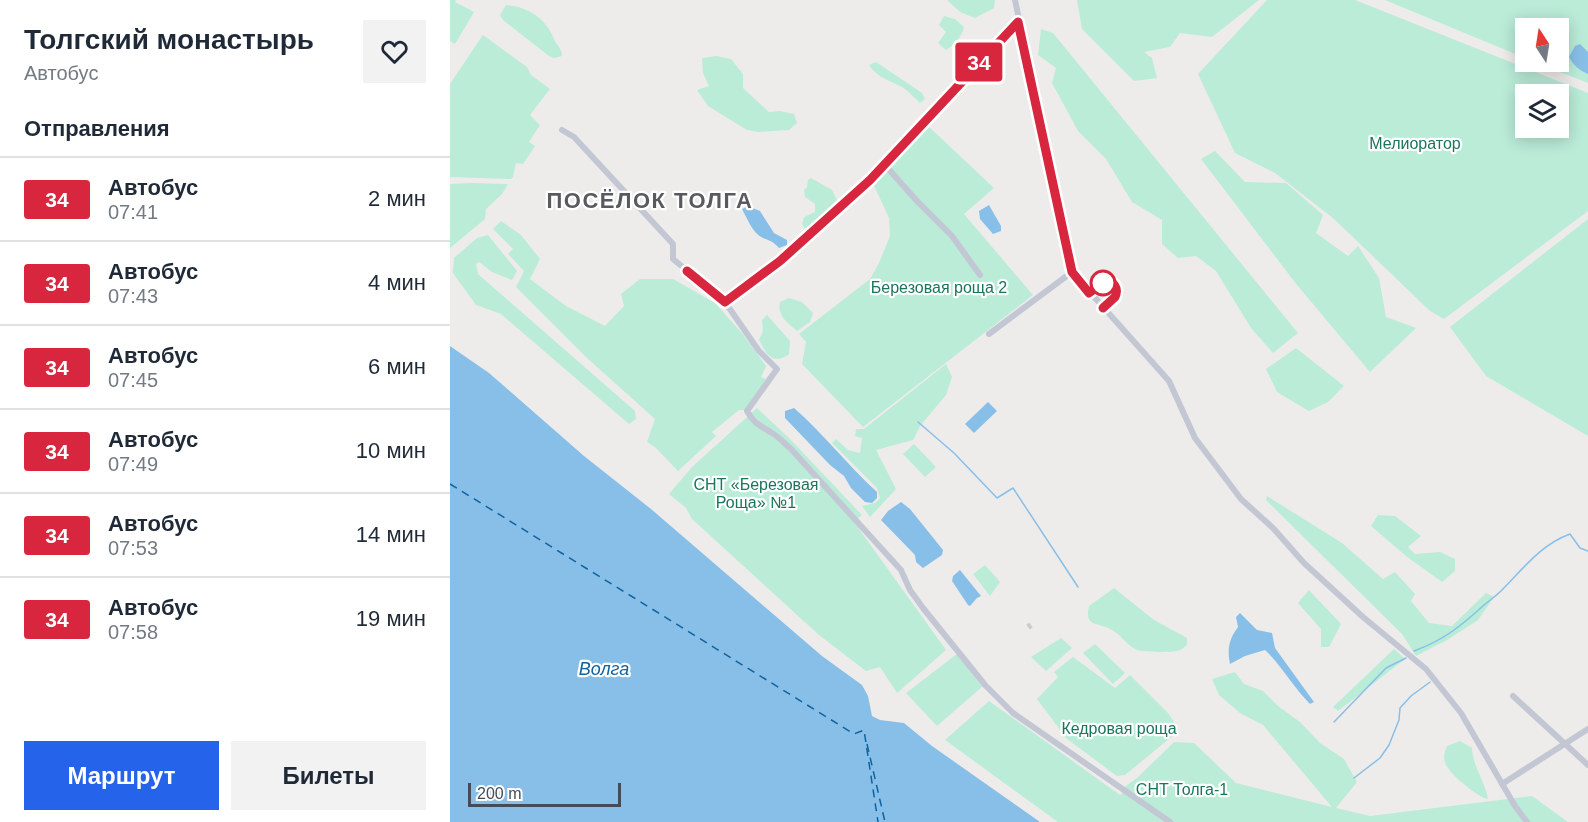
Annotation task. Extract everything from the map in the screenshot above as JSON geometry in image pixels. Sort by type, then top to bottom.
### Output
[{"type":"street","points":[[1015,0],[1072,272],[1169,381],[1195,438],[1241,499],[1273,528],[1304,563],[1363,617],[1426,669],[1461,713],[1515,806],[1527,822]]},
{"type":"street","points":[[725,302],[795,249],[870,180],[1018,22]]},
{"type":"street","points":[[562,130],[574,136],[673,244],[673,259],[725,302],[759,351],[777,369],[747,411],[753,422],[773,434],[791,449],[901,570],[910,590],[923,608],[1012,713],[1170,822]]},
{"type":"street","points":[[884,164],[916,201],[952,236],[980,275]]},
{"type":"street","points":[[989,334],[1072,272]]},
{"type":"street","points":[[1513,696],[1588,765]]},
{"type":"street","points":[[1502,784],[1588,729]]},
{"type":"green space","points":[[450,0],[456,0],[455,2],[474,12],[455,44],[450,41]]},
{"type":"green space","points":[[947,0],[995,0],[994,8],[975,18],[960,12]]},
{"type":"green space","points":[[1077,0],[1259,0],[1212,37],[1180,33],[1170,47],[1144,52],[1152,58],[1157,78],[1134,81],[1082,29]]},
{"type":"green space","name":"Мелиоратор","points":[[1267,0],[1355,0],[1515,64],[1515,72],[1535,72],[1565,84],[1515,84],[1515,138],[1569,138],[1569,85],[1588,93],[1588,211],[1444,319],[1430,311],[1333,218],[1275,173],[1235,153],[1198,74]]},
{"type":"green space","points":[[1385,0],[1588,0],[1588,83],[1560,72],[1569,72],[1569,18],[1515,18],[1515,54]]},
{"type":"green space","points":[[506,5],[529,11],[541,20],[551,32],[562,56],[554,58],[549,56],[503,20],[500,15]]},
{"type":"green space","points":[[944,16],[955,19],[964,27],[957,40],[946,50],[938,43],[946,32],[939,25]]},
{"type":"green space","points":[[1041,29],[1053,33],[1298,333],[1273,353],[1251,328],[1216,271],[1196,256],[1178,258],[1162,244],[1162,220],[1132,202],[1106,159],[1078,131],[1052,83],[1056,68],[1038,55]]},
{"type":"green space","points":[[483,35],[527,67],[531,75],[550,89],[530,115],[540,125],[529,142],[535,146],[523,164],[516,163],[511,179],[450,177],[450,84]]},
{"type":"green space","points":[[716,56],[731,59],[743,74],[743,88],[769,112],[780,111],[794,114],[797,123],[789,130],[758,132],[747,130],[708,106],[697,90],[709,86],[703,73],[702,58]]},
{"type":"green space","points":[[876,62],[922,93],[925,99],[920,103],[905,89],[877,74],[869,65]]},
{"type":"green space","name":"Березовая роща 2","points":[[926,124],[994,188],[964,214],[1033,295],[863,427],[802,364],[806,342],[799,334],[870,279],[890,236],[889,218],[872,181]]},
{"type":"green space","points":[[1215,151],[1245,182],[1286,183],[1323,215],[1316,233],[1348,256],[1358,246],[1379,278],[1386,317],[1416,328],[1370,372],[1297,285],[1201,159]]},
{"type":"green space","points":[[811,178],[832,190],[837,200],[823,216],[805,229],[802,224],[804,217],[815,212],[815,204],[805,197],[804,190]]},
{"type":"green space","points":[[450,184],[508,184],[502,194],[486,209],[485,219],[450,248]]},
{"type":"green space","points":[[1588,219],[1588,436],[1486,376],[1450,327]]},
{"type":"green space","points":[[501,221],[521,235],[540,259],[530,279],[566,306],[605,326],[624,306],[621,294],[640,279],[673,279],[715,303],[742,333],[766,366],[761,377],[766,379],[746,410],[739,410],[712,432],[716,436],[678,471],[655,447],[647,442],[655,419],[587,358],[516,287],[524,271],[508,254],[513,249],[493,229]]},
{"type":"green space","points":[[488,235],[517,271],[512,280],[492,272],[479,262],[476,264],[478,274],[635,411],[636,419],[629,424],[501,314],[476,305],[453,273],[454,258],[477,238]]},
{"type":"green space","points":[[789,298],[802,302],[813,313],[810,322],[797,331],[784,318],[779,307],[780,302]]},
{"type":"green space","points":[[767,315],[790,341],[789,354],[779,359],[771,357],[759,340],[763,331],[762,320]]},
{"type":"green space","points":[[1296,348],[1344,386],[1328,402],[1309,411],[1277,392],[1266,369]]},
{"type":"green space","points":[[946,364],[952,377],[946,395],[920,426],[913,440],[876,450],[896,489],[870,517],[862,506],[875,503],[880,498],[877,488],[832,443],[836,439],[848,450],[860,453],[862,438],[855,436],[856,429],[864,429]]},
{"type":"green space","name":"СНТ «Березовая Роща» №1","points":[[757,408],[790,439],[862,515],[854,522],[946,650],[897,693],[880,667],[866,671],[819,635],[692,519],[686,508],[669,494],[692,467]]},
{"type":"green space","points":[[914,444],[936,467],[925,477],[903,454]]},
{"type":"green space","points":[[1267,496],[1342,543],[1383,579],[1395,572],[1415,594],[1411,601],[1429,623],[1452,626],[1486,593],[1494,597],[1478,620],[1416,656],[1402,634],[1266,500]]},
{"type":"green space","points":[[1378,515],[1395,516],[1421,536],[1408,547],[1415,554],[1440,552],[1455,559],[1455,571],[1442,582],[1406,556],[1371,526]]},
{"type":"green space","points":[[985,565],[1000,582],[990,596],[973,574]]},
{"type":"green space","points":[[1114,588],[1154,620],[1187,638],[1187,645],[1181,650],[1171,652],[1137,650],[1114,631],[1090,621],[1089,606]]},
{"type":"green space","points":[[1309,590],[1341,624],[1329,647],[1321,647],[1321,629],[1298,603]]},
{"type":"green space","points":[[1061,638],[1072,648],[1046,671],[1031,657]]},
{"type":"green space","points":[[1095,644],[1125,673],[1113,684],[1083,653]]},
{"type":"green space","points":[[1394,649],[1405,659],[1338,711],[1333,707]]},
{"type":"green space","points":[[957,654],[982,687],[937,726],[906,693]]},
{"type":"green space","name":"Кедровая роща","points":[[1073,657],[1115,688],[1130,675],[1168,713],[1178,728],[1175,734],[1125,775],[1117,776],[1067,739],[1037,699],[1058,677],[1054,672]]},
{"type":"green space","name":"СНТ Толга-1","points":[[1235,672],[1244,684],[1263,691],[1278,706],[1300,722],[1320,743],[1344,759],[1357,782],[1336,808],[1370,816],[1532,796],[1568,822],[1058,822],[945,740],[989,701],[1120,795],[1126,790],[1123,788],[1137,778],[1174,742],[1194,743],[1236,783],[1332,807],[1263,725],[1240,713],[1219,695],[1212,679]]},
{"type":"green space","points":[[1460,741],[1472,748],[1474,761],[1488,799],[1465,785],[1446,765],[1444,756],[1447,746]]},
{"type":"water","points":[[1580,44],[1588,52],[1588,74],[1577,67],[1569,57],[1575,46]]},
{"type":"water","points":[[989,205],[1001,226],[1001,231],[993,234],[980,219],[979,211]]},
{"type":"water","points":[[748,206],[760,211],[774,233],[787,240],[787,245],[779,248],[756,233],[742,209]]},
{"type":"water","name":"Волга","points":[[450,346],[489,373],[822,656],[862,685],[868,696],[872,716],[880,720],[904,723],[932,746],[1040,822],[450,822]]},
{"type":"water","points":[[988,402],[997,411],[974,433],[965,424]]},
{"type":"water","points":[[794,408],[877,492],[877,498],[872,503],[865,502],[851,488],[844,476],[830,465],[785,418],[785,411]]},
{"type":"water","points":[[901,502],[910,509],[943,550],[942,555],[923,568],[916,562],[915,555],[881,520],[888,511]]},
{"type":"water","points":[[960,570],[981,596],[970,606],[952,581],[953,576]]},
{"type":"water","points":[[1240,613],[1257,630],[1272,633],[1275,648],[1314,702],[1310,704],[1265,650],[1245,656],[1230,664],[1230,644],[1238,627],[1236,617]]},
{"type":"waterway","points":[[918,422],[954,453],[997,498],[1013,488],[1078,587]]},
{"type":"waterway","points":[[1414,651],[1460,626],[1500,592],[1550,544],[1570,534],[1580,548],[1588,551]]},
{"type":"waterway","points":[[1334,722],[1386,668],[1406,658]]},
{"type":"waterway","points":[[1354,778],[1380,758],[1389,745],[1399,720],[1400,708],[1411,696],[1430,682]]},
{"type":"ferry route","points":[[450,484],[854,734],[864,730],[878,822]]},
{"type":"ferry route","points":[[867,744],[885,822]]},
{"type":"bus line","name":"34","points":[[687,271],[725,302],[773,267],[870,180],[919,125],[1018,22],[1072,272],[1089,293],[1105,282],[1114,283],[1117,293],[1103,308]]},
{"type":"district","name":"ПОСЁЛОК ТОЛГА","points":[[650,200]]}]
